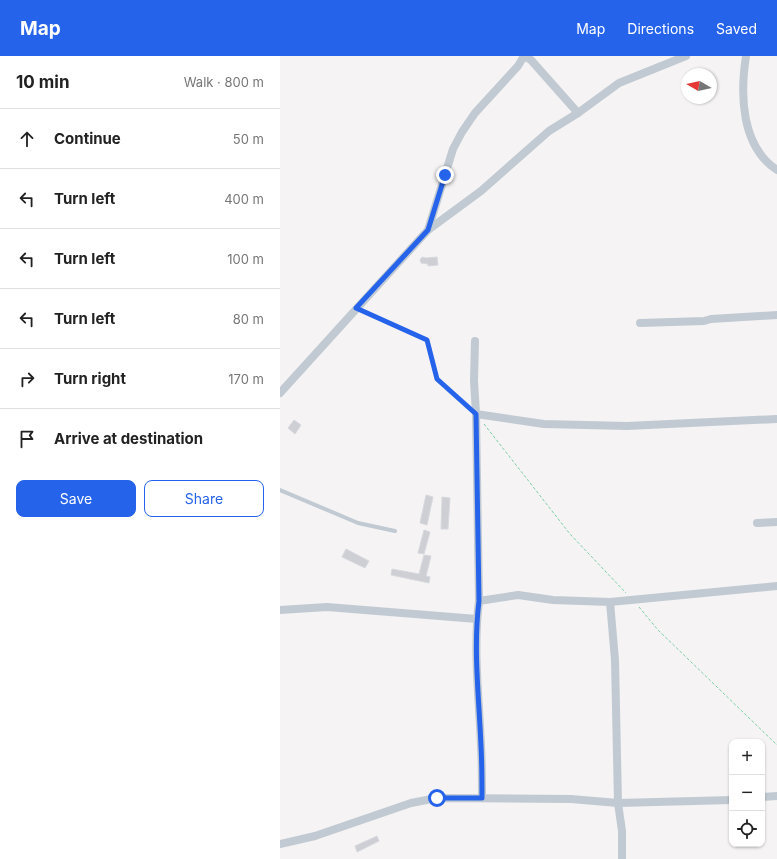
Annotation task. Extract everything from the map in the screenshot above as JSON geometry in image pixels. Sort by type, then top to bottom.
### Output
[{"type":"street","points":[[280,393],[428,230],[481,191],[549,131],[578,113],[619,83],[686,56]]},
{"type":"street","points":[[746,56],[743,109],[747,131],[764,158],[777,170]]},
{"type":"street","points":[[428,230],[453,149],[462,132],[475,113],[528,57],[578,113]]},
{"type":"street","points":[[640,323],[704,321],[711,319],[777,315]]},
{"type":"street","points":[[475,341],[474,381],[476,414],[479,601],[477,620],[477,685],[482,747],[482,798]]},
{"type":"street","points":[[476,414],[544,424],[620,426],[777,419]]},
{"type":"street","points":[[757,523],[777,522]]},
{"type":"street","points":[[479,601],[518,595],[553,600],[610,602],[777,586]]},
{"type":"street","points":[[610,602],[616,660],[618,802],[622,831],[622,859]]},
{"type":"street","points":[[280,610],[328,607],[477,620]]},
{"type":"street","points":[[765,797],[777,796]]},
{"type":"street","points":[[280,844],[314,836],[411,803],[437,798],[571,799],[618,802],[729,800]]},
{"type":"lane","points":[[280,490],[358,523],[395,531]]},
{"type":"path","points":[[356,308],[427,340],[437,379],[476,414],[570,534],[658,630],[777,745]]},
{"type":"building","points":[[422,257],[437,257],[438,265],[428,266],[428,264],[421,263],[420,260]]},
{"type":"building","points":[[294,420],[301,425],[295,434],[288,428]]},
{"type":"building","points":[[426,495],[433,497],[427,525],[420,523]]},
{"type":"building","points":[[442,497],[450,498],[448,529],[441,529]]},
{"type":"building","points":[[424,530],[430,532],[424,554],[418,553]]},
{"type":"building","points":[[346,549],[369,561],[365,568],[342,557]]},
{"type":"building","points":[[424,555],[431,556],[426,576],[430,577],[429,583],[391,575],[392,569],[419,574]]},
{"type":"building","points":[[377,836],[379,841],[357,852],[355,846]]},
{"type":"route","points":[[437,798],[482,798],[482,747],[477,685],[477,620],[479,601],[476,414],[437,379],[427,340],[356,308],[428,230],[445,175]]}]
